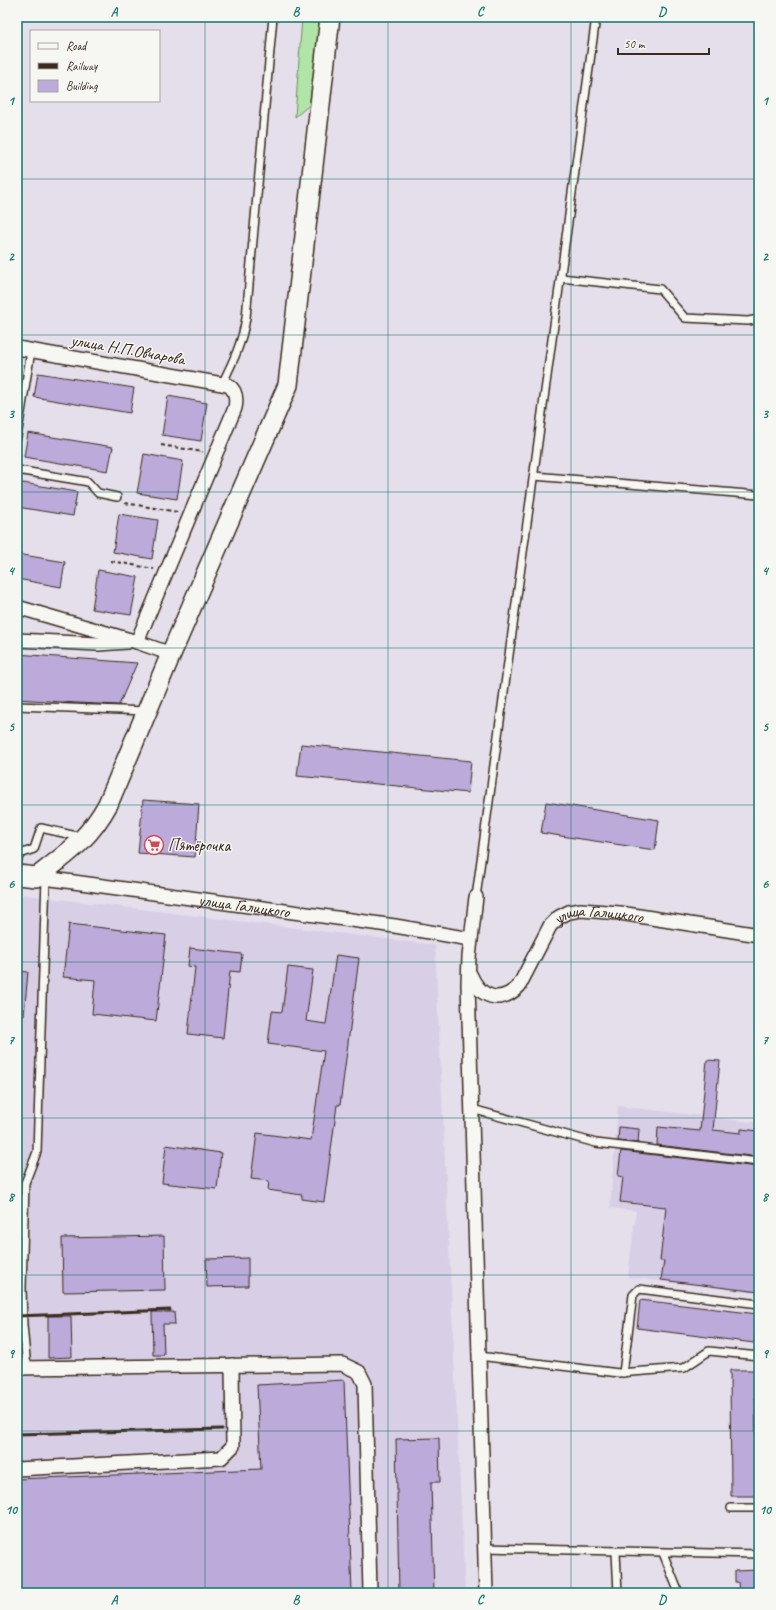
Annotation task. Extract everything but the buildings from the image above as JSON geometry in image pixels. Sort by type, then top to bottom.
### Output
[{"type":"street","points":[[41,878],[85,838],[97,824],[108,804],[171,654],[288,385],[330,17]]},
{"type":"street","name":"улица Н.П.Овчарова","points":[[17,348],[227,386]]},
{"type":"street","points":[[137,642],[235,408],[237,401],[227,386]]},
{"type":"street","points":[[17,607],[137,642],[171,654]]},
{"type":"street","points":[[17,640],[98,644],[137,642]]},
{"type":"street","name":"улица Галицкого","points":[[17,875],[395,926],[470,939]]},
{"type":"street","points":[[476,897],[470,939],[468,971],[486,1593]]},
{"type":"street","name":"улица Галицкого","points":[[468,971],[476,988],[483,993],[502,997],[512,992],[519,986],[550,926],[559,917],[569,912],[581,910],[620,914],[759,935]]},
{"type":"street","points":[[22,1368],[342,1364],[359,1372],[365,1384],[370,1593]]},
{"type":"street","points":[[17,1469],[221,1458],[233,1446],[232,1365]]},
{"type":"lane","points":[[227,386],[243,337],[246,318],[273,17]]},
{"type":"lane","points":[[476,897],[596,17]]},
{"type":"lane","points":[[561,278],[660,289],[685,318],[748,321],[759,319]]},
{"type":"lane","points":[[17,437],[31,351]]},
{"type":"lane","points":[[17,470],[88,482],[98,493],[117,497]]},
{"type":"lane","points":[[534,476],[759,494]]},
{"type":"lane","points":[[17,706],[147,711]]},
{"type":"lane","points":[[17,862],[20,854],[34,849],[41,828],[85,838]]},
{"type":"lane","points":[[22,1368],[22,1288],[25,1183],[37,1152],[41,878]]},
{"type":"lane","points":[[472,1108],[596,1143],[759,1162]]},
{"type":"lane","points":[[623,1372],[633,1295],[638,1289],[759,1304]]},
{"type":"lane","points":[[479,1356],[623,1372],[684,1368],[704,1354],[713,1351],[759,1356]]},
{"type":"lane","points":[[731,1508],[759,1508]]},
{"type":"lane","points":[[485,1548],[663,1554],[759,1554]]},
{"type":"lane","points":[[616,1552],[618,1593]]},
{"type":"lane","points":[[663,1554],[679,1593]]},
{"type":"path","points":[[161,445],[216,454]]},
{"type":"path","points":[[117,497],[121,502],[191,514]]},
{"type":"path","points":[[111,561],[167,571]]},
{"type":"shaded area","points":[[17,894],[435,945],[465,1593],[17,1593]]},
{"type":"shaded area","points":[[618,1106],[759,1123],[759,1293],[628,1277],[636,1211],[610,1208]]},
{"type":"green space","points":[[302,17],[321,17],[312,103],[295,117]]},
{"type":"railway","points":[[17,1316],[170,1310]]},
{"type":"railway","points":[[17,1434],[222,1429]]},
{"type":"place","name":"Пятёрочка","points":[[154,845]]}]
